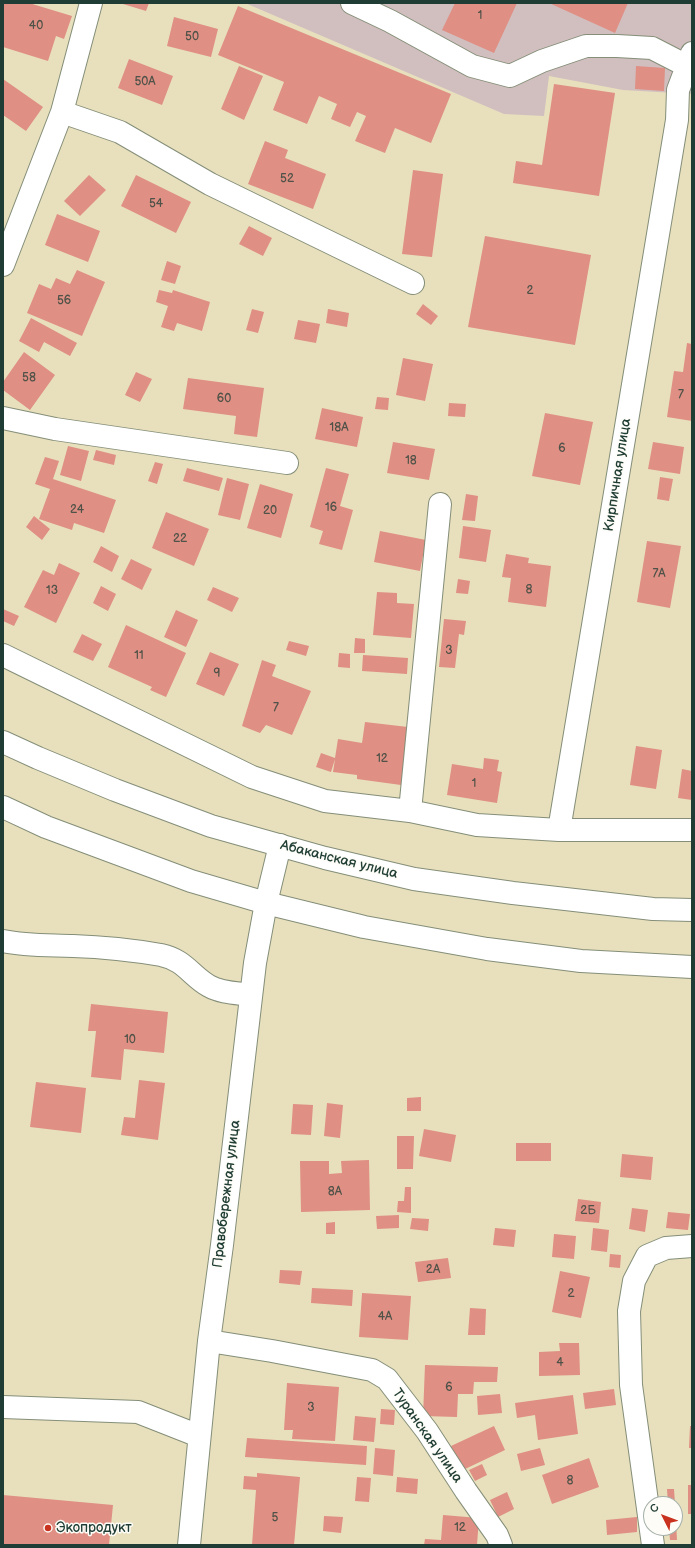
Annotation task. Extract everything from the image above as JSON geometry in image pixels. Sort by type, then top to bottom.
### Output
[{"type":"street","points":[[3,265],[62,112],[91,3]]},
{"type":"street","points":[[352,3],[390,21],[472,66],[510,76],[542,61],[586,46],[652,48],[690,60]]},
{"type":"street","name":"Кирпичная улица","points":[[559,830],[684,120],[678,90],[690,60]]},
{"type":"street","points":[[62,112],[120,132],[210,184],[413,283]]},
{"type":"street","points":[[3,418],[55,429],[287,463]]},
{"type":"street","points":[[410,811],[440,504]]},
{"type":"street","points":[[3,655],[252,777],[325,801],[410,811],[477,825],[559,830],[692,830]]},
{"type":"street","name":"Абаканская улица","points":[[3,742],[115,790],[211,826],[325,858],[414,879],[513,893],[653,908],[692,910]]},
{"type":"street","points":[[3,807],[46,827],[191,881],[266,903],[364,927],[486,949],[581,961],[692,967]]},
{"type":"street","name":"Правобережная улица","points":[[188,1545],[209,1341],[222,1246],[255,963],[266,903],[280,845]]},
{"type":"street","points":[[3,941],[17,944],[97,947],[162,956],[176,960],[210,986],[220,990],[251,995]]},
{"type":"street","points":[[652,1545],[631,1385],[629,1311],[634,1281],[647,1256],[666,1248],[692,1246]]},
{"type":"street","name":"Туранская улица","points":[[209,1341],[372,1370],[387,1379],[427,1431],[497,1535],[501,1545]]},
{"type":"street","points":[[3,1407],[138,1412],[199,1436]]},
{"type":"shaded area","points":[[245,3],[692,3],[692,94],[623,90],[549,76],[544,116],[504,114]]},
{"type":"building","points":[[3,3],[29,3],[72,16],[64,39],[56,36],[48,61],[3,47]]},
{"type":"building","points":[[149,3],[146,11],[123,4]]},
{"type":"building","points":[[455,3],[517,3],[494,53],[442,30]]},
{"type":"building","points":[[549,3],[628,3],[615,33]]},
{"type":"building","points":[[238,6],[451,94],[431,143],[395,128],[385,153],[355,141],[366,116],[357,112],[350,127],[331,119],[337,104],[319,96],[307,124],[273,110],[284,82],[218,55]]},
{"type":"building","points":[[174,17],[218,29],[211,57],[167,46]]},
{"type":"building","points":[[129,59],[173,76],[162,105],[118,88]]},
{"type":"building","points":[[239,66],[263,76],[244,120],[221,109]]},
{"type":"building","points":[[636,66],[665,68],[664,91],[635,89]]},
{"type":"building","points":[[3,79],[43,107],[26,131],[3,115]]},
{"type":"building","points":[[554,84],[615,93],[599,196],[513,183],[516,161],[542,165]]},
{"type":"building","points":[[265,141],[288,150],[285,158],[326,174],[313,209],[248,184]]},
{"type":"building","points":[[413,170],[443,174],[432,257],[402,254]]},
{"type":"building","points":[[89,175],[106,190],[80,216],[64,201]]},
{"type":"building","points":[[136,175],[191,202],[176,233],[121,206]]},
{"type":"building","points":[[57,214],[100,231],[88,262],[45,245]]},
{"type":"building","points":[[249,226],[272,238],[263,256],[239,244]]},
{"type":"building","points":[[485,236],[591,255],[575,345],[468,327]]},
{"type":"building","points":[[167,261],[181,266],[175,284],[161,280]]},
{"type":"building","points":[[77,270],[105,282],[82,336],[27,313],[39,284],[51,289],[56,278],[70,284]]},
{"type":"building","points":[[159,290],[172,293],[173,290],[210,302],[202,331],[177,323],[174,331],[161,327],[168,306],[156,302]]},
{"type":"building","points":[[423,304],[438,316],[431,325],[416,314]]},
{"type":"building","points":[[252,309],[264,312],[258,333],[246,330]]},
{"type":"building","points":[[328,309],[349,313],[347,327],[326,323]]},
{"type":"building","points":[[31,318],[77,343],[70,356],[44,342],[39,352],[19,341]]},
{"type":"building","points":[[298,320],[320,324],[316,343],[294,339]]},
{"type":"building","points":[[687,343],[692,344],[692,421],[667,417],[674,371],[683,372]]},
{"type":"building","points":[[24,352],[55,375],[30,410],[3,390],[3,382]]},
{"type":"building","points":[[403,358],[433,364],[425,401],[396,395]]},
{"type":"building","points":[[136,372],[152,379],[140,402],[125,395]]},
{"type":"building","points":[[188,378],[264,388],[257,437],[234,434],[236,416],[183,409]]},
{"type":"building","points":[[377,397],[389,398],[388,410],[375,409]]},
{"type":"building","points":[[449,403],[466,404],[465,417],[448,416]]},
{"type":"building","points":[[322,408],[363,417],[357,447],[315,439]]},
{"type":"building","points":[[545,413],[593,422],[580,485],[532,476]]},
{"type":"building","points":[[393,442],[435,449],[429,480],[387,473]]},
{"type":"building","points":[[653,442],[684,447],[680,474],[648,469]]},
{"type":"building","points":[[68,446],[89,451],[81,481],[60,475]]},
{"type":"building","points":[[96,450],[116,455],[114,465],[93,460]]},
{"type":"building","points":[[45,457],[59,461],[53,479],[116,500],[104,533],[74,523],[72,530],[39,519],[50,489],[35,484]]},
{"type":"building","points":[[155,462],[163,464],[157,484],[148,481]]},
{"type":"building","points":[[187,468],[223,478],[219,491],[183,481]]},
{"type":"building","points":[[326,468],[349,474],[340,506],[353,510],[342,550],[319,544],[323,531],[310,527]]},
{"type":"building","points":[[660,477],[673,479],[669,501],[657,499]]},
{"type":"building","points":[[227,478],[249,484],[240,520],[218,515]]},
{"type":"building","points":[[260,484],[293,494],[281,538],[247,528]]},
{"type":"building","points":[[466,494],[478,496],[475,521],[462,520]]},
{"type":"building","points":[[166,512],[209,529],[194,566],[152,548]]},
{"type":"building","points":[[34,516],[50,529],[42,540],[26,527]]},
{"type":"building","points":[[463,526],[491,530],[486,562],[459,558]]},
{"type":"building","points":[[380,531],[426,540],[420,571],[374,562]]},
{"type":"building","points":[[647,541],[681,546],[670,608],[637,602]]},
{"type":"building","points":[[101,546],[119,556],[112,572],[93,562]]},
{"type":"building","points":[[506,554],[529,558],[528,563],[551,566],[546,607],[508,602],[511,578],[502,577]]},
{"type":"building","points":[[131,559],[152,569],[142,590],[121,579]]},
{"type":"building","points":[[59,563],[80,573],[56,623],[24,607],[43,570],[54,575]]},
{"type":"building","points":[[458,579],[470,581],[468,594],[456,593]]},
{"type":"building","points":[[101,586],[116,594],[108,611],[93,603]]},
{"type":"building","points":[[213,587],[239,598],[232,612],[207,600]]},
{"type":"building","points":[[377,592],[397,593],[397,603],[414,604],[411,638],[373,635]]},
{"type":"building","points":[[3,609],[19,616],[14,626],[3,621]]},
{"type":"building","points":[[176,610],[198,620],[186,647],[164,637]]},
{"type":"building","points":[[444,619],[466,621],[464,635],[459,634],[455,668],[439,667]]},
{"type":"building","points":[[126,625],[186,653],[166,697],[150,690],[152,687],[108,667]]},
{"type":"building","points":[[82,634],[102,644],[93,661],[73,652]]},
{"type":"building","points":[[355,638],[365,639],[365,653],[354,653]]},
{"type":"building","points":[[289,641],[309,646],[306,656],[286,650]]},
{"type":"building","points":[[210,652],[239,664],[224,696],[196,684]]},
{"type":"building","points":[[339,653],[350,654],[350,668],[338,667]]},
{"type":"building","points":[[363,655],[408,658],[407,674],[362,671]]},
{"type":"building","points":[[262,660],[276,665],[272,676],[311,691],[292,735],[266,725],[260,733],[242,726]]},
{"type":"building","points":[[365,722],[408,727],[401,785],[357,779],[357,775],[333,772],[335,759],[331,772],[316,767],[321,753],[335,758],[338,739],[362,743]]},
{"type":"building","points":[[636,746],[662,750],[656,789],[630,785]]},
{"type":"building","points":[[484,758],[499,760],[497,771],[502,772],[497,803],[447,795],[452,764],[483,769]]},
{"type":"building","points":[[682,769],[692,771],[692,800],[678,798]]},
{"type":"building","points":[[91,1004],[168,1012],[164,1053],[124,1049],[121,1080],[91,1077],[96,1031],[88,1031]]},
{"type":"building","points":[[139,1080],[165,1083],[158,1140],[121,1135],[124,1117],[135,1118]]},
{"type":"building","points":[[36,1082],[86,1088],[81,1133],[30,1127]]},
{"type":"building","points":[[421,1097],[421,1111],[407,1111],[407,1098]]},
{"type":"building","points":[[327,1103],[343,1105],[340,1138],[324,1136]]},
{"type":"building","points":[[293,1104],[313,1105],[311,1135],[291,1134]]},
{"type":"building","points":[[424,1129],[456,1135],[451,1162],[419,1156]]},
{"type":"building","points":[[397,1136],[414,1136],[413,1169],[397,1169]]},
{"type":"building","points":[[516,1143],[551,1143],[551,1161],[516,1161]]},
{"type":"building","points":[[622,1154],[653,1157],[651,1180],[620,1177]]},
{"type":"building","points":[[369,1160],[370,1210],[301,1212],[300,1161],[329,1161],[329,1174],[342,1173],[341,1161]]},
{"type":"building","points":[[405,1187],[411,1187],[411,1213],[397,1212],[398,1201],[404,1201]]},
{"type":"building","points":[[578,1199],[601,1202],[599,1223],[575,1221]]},
{"type":"building","points":[[632,1208],[648,1210],[645,1232],[629,1229]]},
{"type":"building","points":[[668,1212],[690,1214],[688,1230],[666,1228]]},
{"type":"building","points":[[399,1215],[399,1228],[377,1229],[376,1216]]},
{"type":"building","points":[[412,1218],[429,1219],[428,1231],[410,1229]]},
{"type":"building","points":[[335,1222],[335,1234],[326,1234],[326,1223]]},
{"type":"building","points":[[495,1228],[516,1230],[514,1247],[493,1245]]},
{"type":"building","points":[[593,1228],[609,1230],[607,1252],[591,1250]]},
{"type":"building","points":[[554,1234],[576,1236],[574,1259],[552,1257]]},
{"type":"building","points":[[610,1254],[621,1255],[620,1268],[609,1267]]},
{"type":"building","points":[[448,1258],[451,1278],[418,1282],[415,1262]]},
{"type":"building","points":[[280,1270],[302,1271],[300,1285],[279,1283]]},
{"type":"building","points":[[560,1271],[590,1277],[581,1318],[552,1312]]},
{"type":"building","points":[[312,1288],[353,1290],[352,1306],[311,1303]]},
{"type":"building","points":[[362,1293],[411,1296],[408,1340],[359,1337]]},
{"type":"building","points":[[470,1308],[486,1309],[485,1335],[468,1335]]},
{"type":"building","points":[[559,1343],[579,1343],[580,1375],[539,1376],[539,1352],[560,1351]]},
{"type":"building","points":[[425,1365],[498,1367],[497,1382],[474,1382],[473,1394],[458,1394],[457,1417],[423,1416]]},
{"type":"building","points":[[287,1383],[339,1387],[335,1441],[292,1439],[293,1430],[284,1430]]},
{"type":"building","points":[[614,1389],[616,1405],[585,1409],[583,1393]]},
{"type":"building","points":[[500,1394],[502,1413],[478,1415],[477,1396]]},
{"type":"building","points":[[573,1395],[578,1434],[538,1440],[535,1415],[517,1418],[515,1403]]},
{"type":"building","points":[[381,1409],[395,1410],[394,1425],[380,1424]]},
{"type":"building","points":[[355,1416],[376,1418],[374,1442],[353,1440]]},
{"type":"building","points":[[494,1426],[505,1450],[463,1470],[451,1446]]},
{"type":"building","points":[[690,1426],[692,1426],[692,1448],[689,1448]]},
{"type":"building","points":[[247,1438],[367,1446],[366,1465],[245,1457]]},
{"type":"building","points":[[375,1448],[395,1450],[393,1476],[373,1474]]},
{"type":"building","points":[[540,1448],[545,1465],[521,1471],[517,1454]]},
{"type":"building","points":[[589,1458],[599,1487],[552,1504],[542,1475]]},
{"type":"building","points":[[482,1464],[487,1475],[475,1481],[469,1470]]},
{"type":"building","points":[[257,1473],[300,1477],[294,1545],[252,1545],[256,1490],[243,1489],[244,1476],[257,1477]]},
{"type":"building","points":[[357,1477],[371,1478],[369,1502],[355,1501]]},
{"type":"building","points":[[397,1477],[418,1479],[417,1494],[396,1492]]},
{"type":"building","points":[[688,1485],[692,1485],[692,1514],[688,1514]]},
{"type":"building","points":[[667,1489],[674,1489],[674,1496],[667,1496]]},
{"type":"building","points":[[507,1492],[514,1509],[498,1517],[490,1500]]},
{"type":"building","points":[[3,1495],[113,1505],[109,1545],[3,1545]]},
{"type":"building","points":[[443,1515],[479,1518],[477,1545],[424,1545],[425,1539],[441,1540]]},
{"type":"building","points":[[324,1516],[343,1517],[341,1533],[323,1531]]},
{"type":"building","points":[[637,1517],[637,1532],[607,1535],[606,1520]]},
{"type":"building","points":[[670,1536],[677,1536],[677,1540],[670,1540]]},
{"type":"place","name":"Экопродукт","points":[[48,1528]]}]
